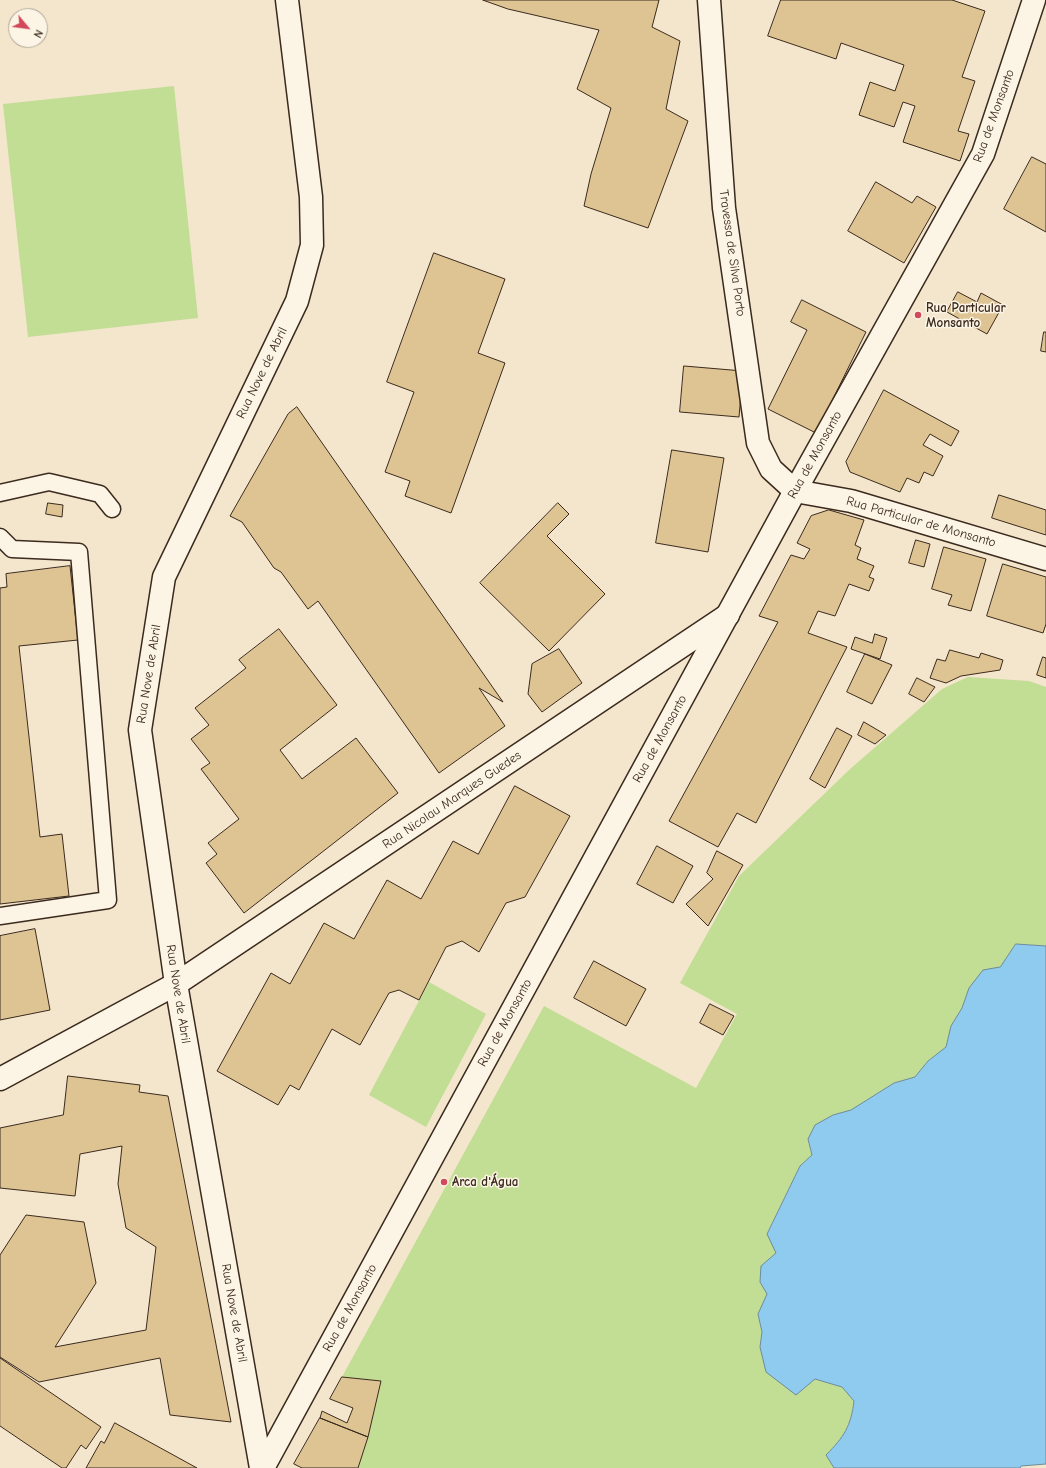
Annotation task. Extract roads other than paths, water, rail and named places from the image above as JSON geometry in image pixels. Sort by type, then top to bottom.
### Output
[{"type":"street","name":"Rua Nove de Abril","points":[[262,1468],[176,984],[140,730],[164,577],[297,301],[312,245],[312,196],[287,0]]},
{"type":"street","name":"Travessa de Silva Porto","points":[[709,0],[724,208],[758,443],[771,468],[795,491]]},
{"type":"street","name":"Rua de Monsanto","points":[[262,1468],[795,491],[983,154],[1034,0]]},
{"type":"street","name":"Rua Particular de Monsanto","points":[[795,491],[851,501],[1046,559]]},
{"type":"street","name":"Rua Nicolau Marques Guedes","points":[[0,1079],[176,984],[728,615]]},
{"type":"lane","points":[[0,494],[49,482],[100,494],[112,509]]},
{"type":"lane","points":[[0,537],[12,549],[79,552],[108,900],[0,916]]},
{"type":"water","points":[[1016,944],[1046,946],[1046,1464],[1021,1466],[1020,1468],[834,1468],[826,1455],[846,1431],[853,1410],[854,1401],[842,1387],[815,1379],[796,1395],[766,1372],[760,1347],[762,1332],[758,1314],[767,1294],[760,1282],[761,1266],[776,1253],[767,1234],[800,1166],[812,1155],[808,1139],[815,1125],[833,1115],[851,1110],[894,1083],[915,1077],[928,1061],[946,1047],[951,1026],[962,1008],[969,988],[983,970],[1000,967]]},
{"type":"place","name":"Rua Particular Monsanto","points":[[918,315]]},
{"type":"place","name":"Arca d'Água","points":[[444,1182]]}]
